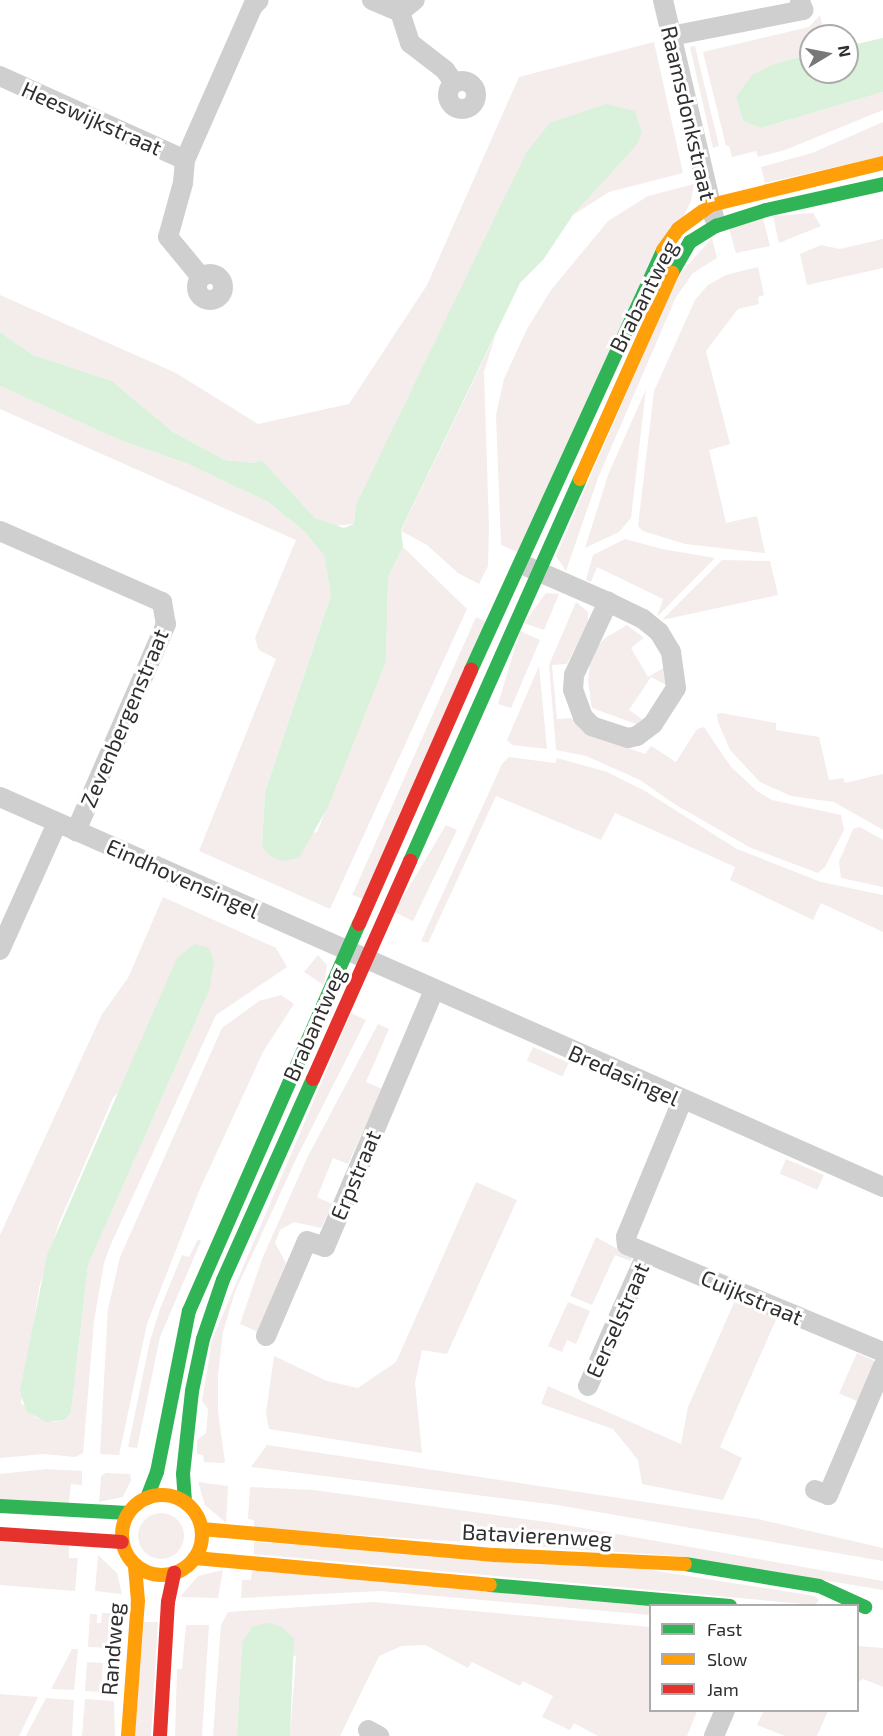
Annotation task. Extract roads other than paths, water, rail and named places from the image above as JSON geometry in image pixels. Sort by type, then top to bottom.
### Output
[{"type":"street","name":"Heeswijkstraat","points":[[201,278],[168,237],[183,183],[185,160],[253,6],[259,0]]},
{"type":"street","points":[[372,0],[408,6],[410,43],[445,70],[454,83]]},
{"type":"street","name":"Raamsdonkstraat","points":[[663,0],[716,226]]},
{"type":"street","points":[[672,36],[803,10],[800,0]]},
{"type":"street","name":"Heeswijkstraat","points":[[0,76],[185,160]]},
{"type":"street","name":"Brabantweg","points":[[147,1498],[157,1472],[189,1311],[518,562],[657,259],[678,229],[711,205],[883,163]]},
{"type":"street","name":"Brabantweg","points":[[185,1502],[183,1474],[192,1391],[203,1339],[224,1280],[674,268],[690,242],[716,226],[766,210],[883,184]]},
{"type":"street","name":"Zevenbergenstraat","points":[[0,531],[162,602],[166,624],[76,831]]},
{"type":"street","points":[[518,562],[608,602],[659,632],[676,671],[676,688],[653,724],[637,736],[628,738],[592,726],[583,717],[573,690],[574,675],[608,602]]},
{"type":"street","name":"Eindhovensingel","points":[[0,797],[366,959]]},
{"type":"street","points":[[0,950],[57,823]]},
{"type":"street","name":"Bredasingel","points":[[366,959],[682,1101],[883,1187]]},
{"type":"street","name":"Erpstraat","points":[[266,1336],[307,1240],[325,1247],[434,990]]},
{"type":"street","name":"Eerselstraat","points":[[626,1237],[682,1101]]},
{"type":"street","name":"Cuijkstraat","points":[[626,1237],[627,1245],[883,1352]]},
{"type":"street","name":"Eerselstraat","points":[[588,1386],[646,1253]]},
{"type":"street","points":[[815,1490],[828,1495],[883,1366]]},
{"type":"street","points":[[173,1496],[185,1502],[202,1529],[195,1558],[174,1574],[160,1575],[135,1565],[122,1542],[128,1513],[147,1498],[173,1496]]},
{"type":"street","points":[[0,1506],[128,1513]]},
{"type":"street","name":"Batavierenweg","points":[[202,1529],[495,1555],[665,1561],[819,1586],[856,1604]]},
{"type":"street","points":[[0,1534],[122,1542]]},
{"type":"street","points":[[195,1558],[719,1604]]},
{"type":"street","name":"Randweg","points":[[128,1736],[138,1600],[135,1565]]},
{"type":"street","points":[[160,1736],[168,1602],[174,1574]]},
{"type":"street","name":"Batavierenweg","points":[[862,1607],[883,1609]]},
{"type":"street","points":[[714,1736],[724,1712]]}]
